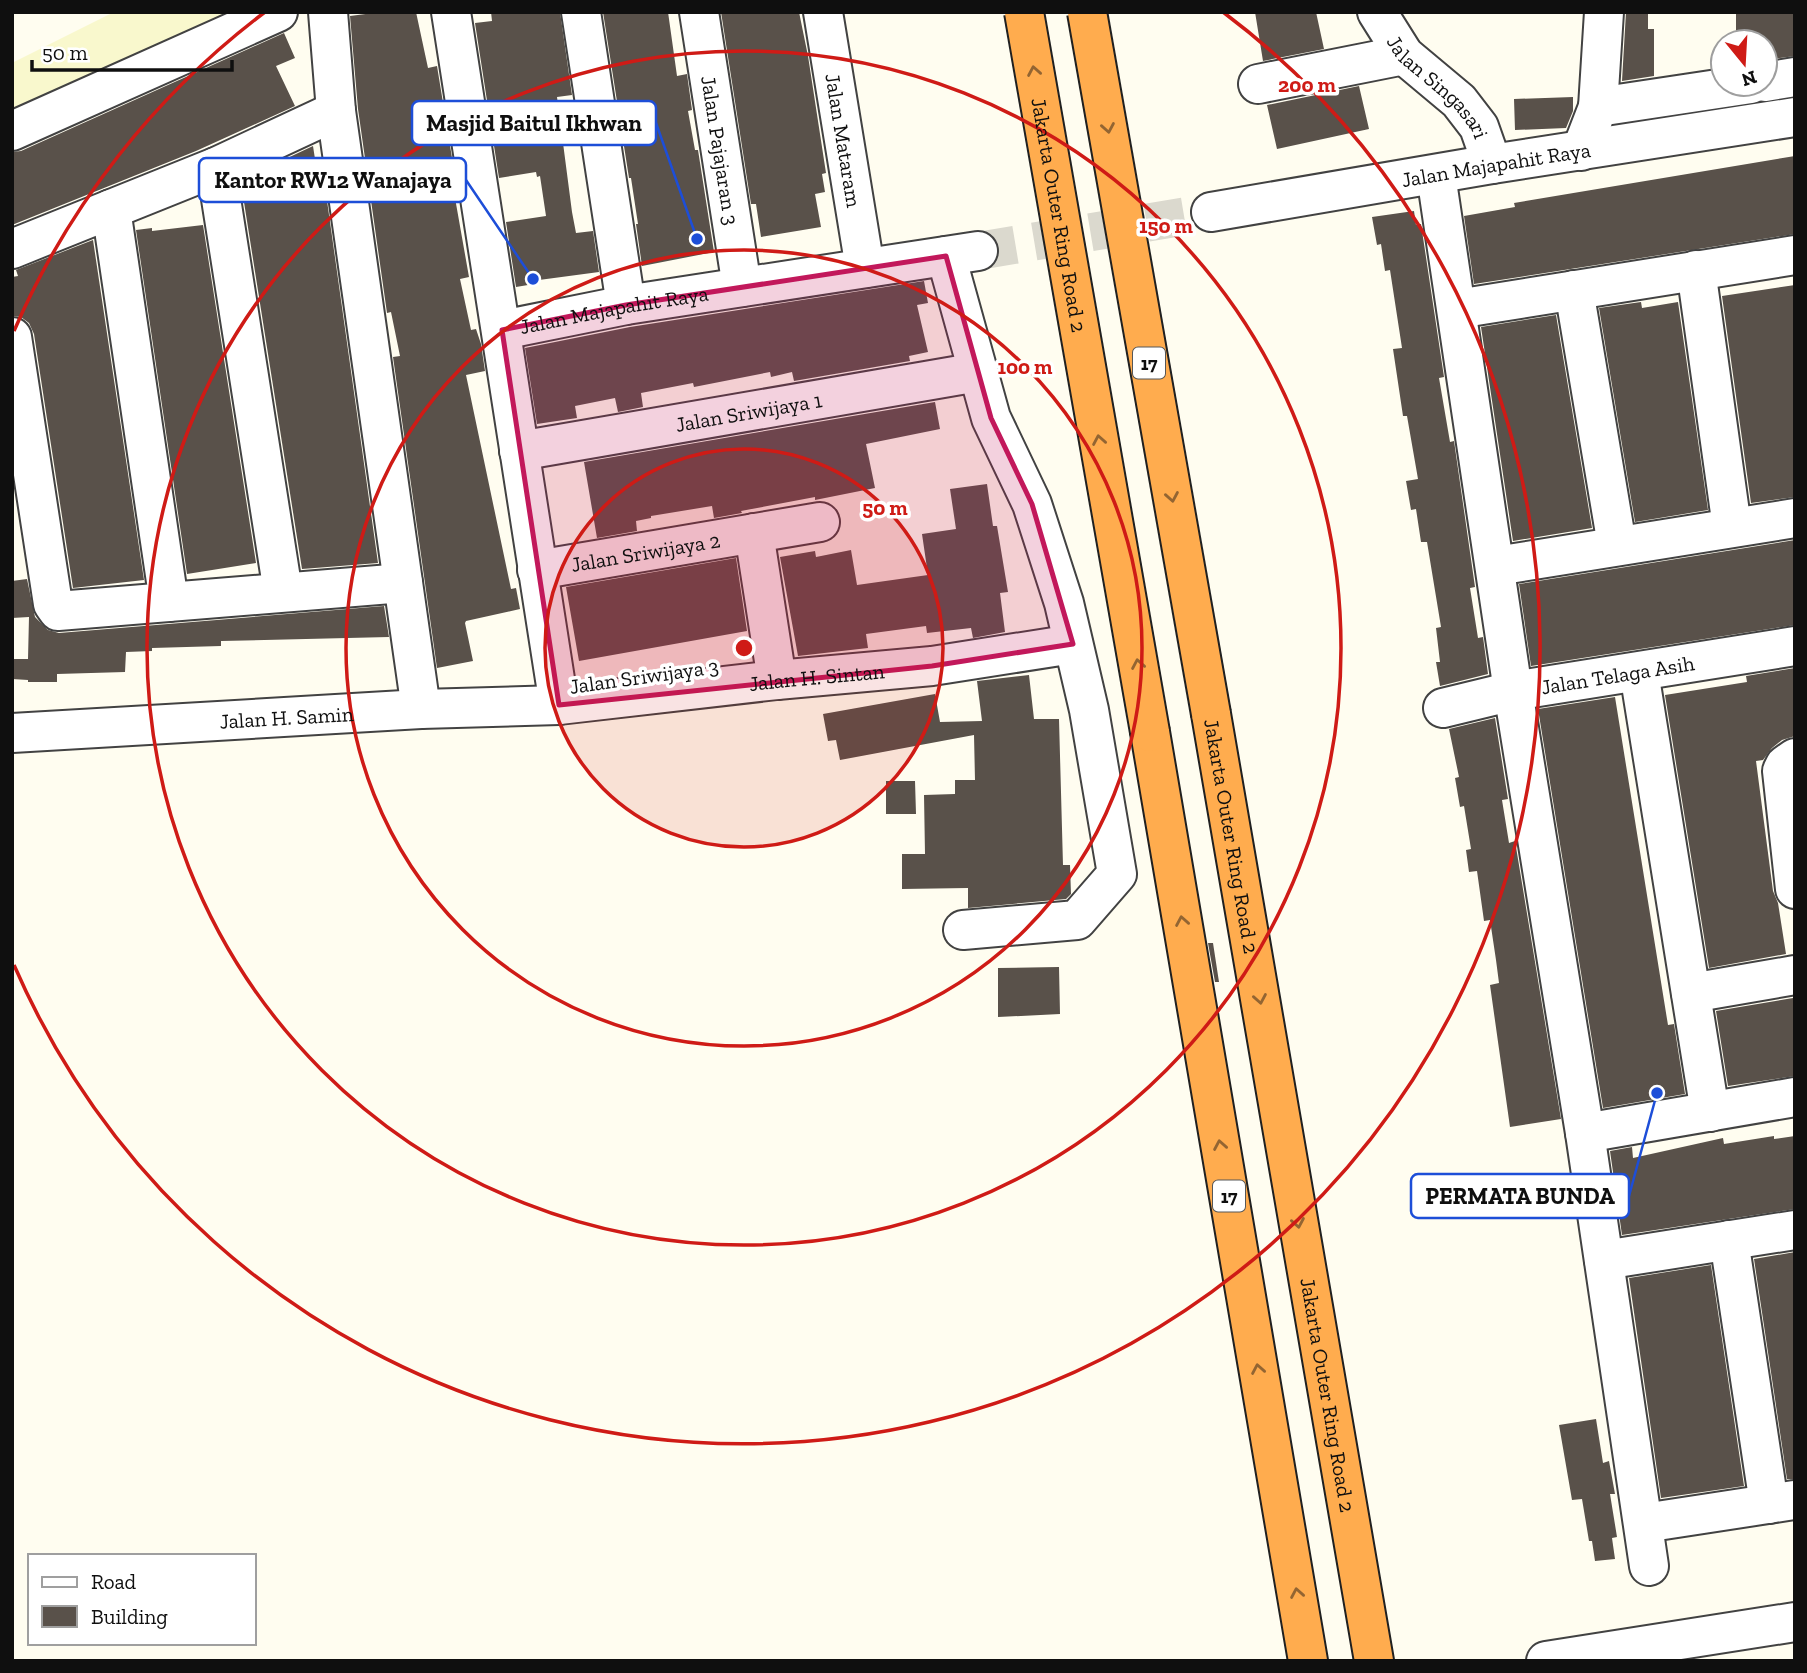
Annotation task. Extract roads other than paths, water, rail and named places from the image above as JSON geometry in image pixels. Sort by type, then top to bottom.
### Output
[{"type":"highway","name":"Jakarta Outer Ring Road 2","points":[[1024,12],[1308,1661]]},
{"type":"highway","name":"Jakarta Outer Ring Road 2","points":[[1087,12],[1374,1661]]},
{"type":"street","points":[[12,131],[278,12]]},
{"type":"street","points":[[328,12],[336,111],[421,709]]},
{"type":"street","points":[[451,12],[502,330]]},
{"type":"street","points":[[581,12],[626,305]]},
{"type":"street","name":"Jalan Pajajaran 3","points":[[699,12],[742,287]]},
{"type":"street","name":"Jalan Mataram","points":[[822,12],[865,268]]},
{"type":"street","name":"Jalan Singasari","points":[[1377,12],[1404,55],[1459,101],[1479,127],[1492,164]]},
{"type":"street","points":[[1598,107],[1604,12]]},
{"type":"street","points":[[1258,84],[1404,55]]},
{"type":"street","name":"Jalan Majapahit Raya","points":[[1211,212],[1581,151],[1598,107],[1709,90]]},
{"type":"street","points":[[12,249],[216,167],[336,111]]},
{"type":"street","points":[[1581,151],[1795,117]]},
{"type":"street","points":[[216,167],[283,593]]},
{"type":"street","points":[[1436,175],[1513,691],[1585,1133],[1649,1566]]},
{"type":"street","points":[[110,209],[169,602]]},
{"type":"street","name":"Jalan Majapahit Raya","points":[[557,697],[502,330],[626,305],[962,254],[978,372]]},
{"type":"street","points":[[1457,309],[1795,255]]},
{"type":"street","points":[[1696,270],[1732,527]]},
{"type":"street","points":[[1574,290],[1617,545]]},
{"type":"street","points":[[12,337],[55,609],[61,611],[403,583]]},
{"type":"street","points":[[963,930],[1077,920],[1117,874],[1089,710],[1064,603],[1031,504],[991,418],[978,372]]},
{"type":"street","name":"Jalan Sriwijaya 1","points":[[519,451],[978,372]]},
{"type":"street","points":[[1496,566],[1795,517]]},
{"type":"street","name":"Jalan Sriwijaya 2","points":[[537,570],[820,522]]},
{"type":"street","points":[[754,533],[775,668]]},
{"type":"street","name":"Jalan H. Sintan","points":[[775,668],[932,666],[1073,644]]},
{"type":"street","name":"Jalan Telaga Asih","points":[[1443,708],[1513,691],[1795,646]]},
{"type":"street","name":"Jalan Sriwijaya 3","points":[[557,697],[775,668]]},
{"type":"street","points":[[1639,672],[1710,1112]]},
{"type":"street","name":"Jalan H. Samin","points":[[12,733],[421,709],[557,697]]},
{"type":"street","points":[[1794,874],[1782,771],[1795,758]]},
{"type":"street","points":[[1691,993],[1795,975]]},
{"type":"street","points":[[1585,1133],[1795,1097]]},
{"type":"street","points":[[1604,1260],[1795,1230]]},
{"type":"street","points":[[1644,1523],[1782,1502],[1729,1240]]},
{"type":"street","points":[[1546,1661],[1795,1622]]},
{"type":"tunnel","points":[[978,251],[1211,212]]},
{"type":"place","name":"Masjid Baitul Ikhwan","points":[[697,239]]},
{"type":"place","name":"Kantor RW12 Wanajaya","points":[[533,279]]},
{"type":"place","name":"PERMATA BUNDA","points":[[1657,1093]]}]
